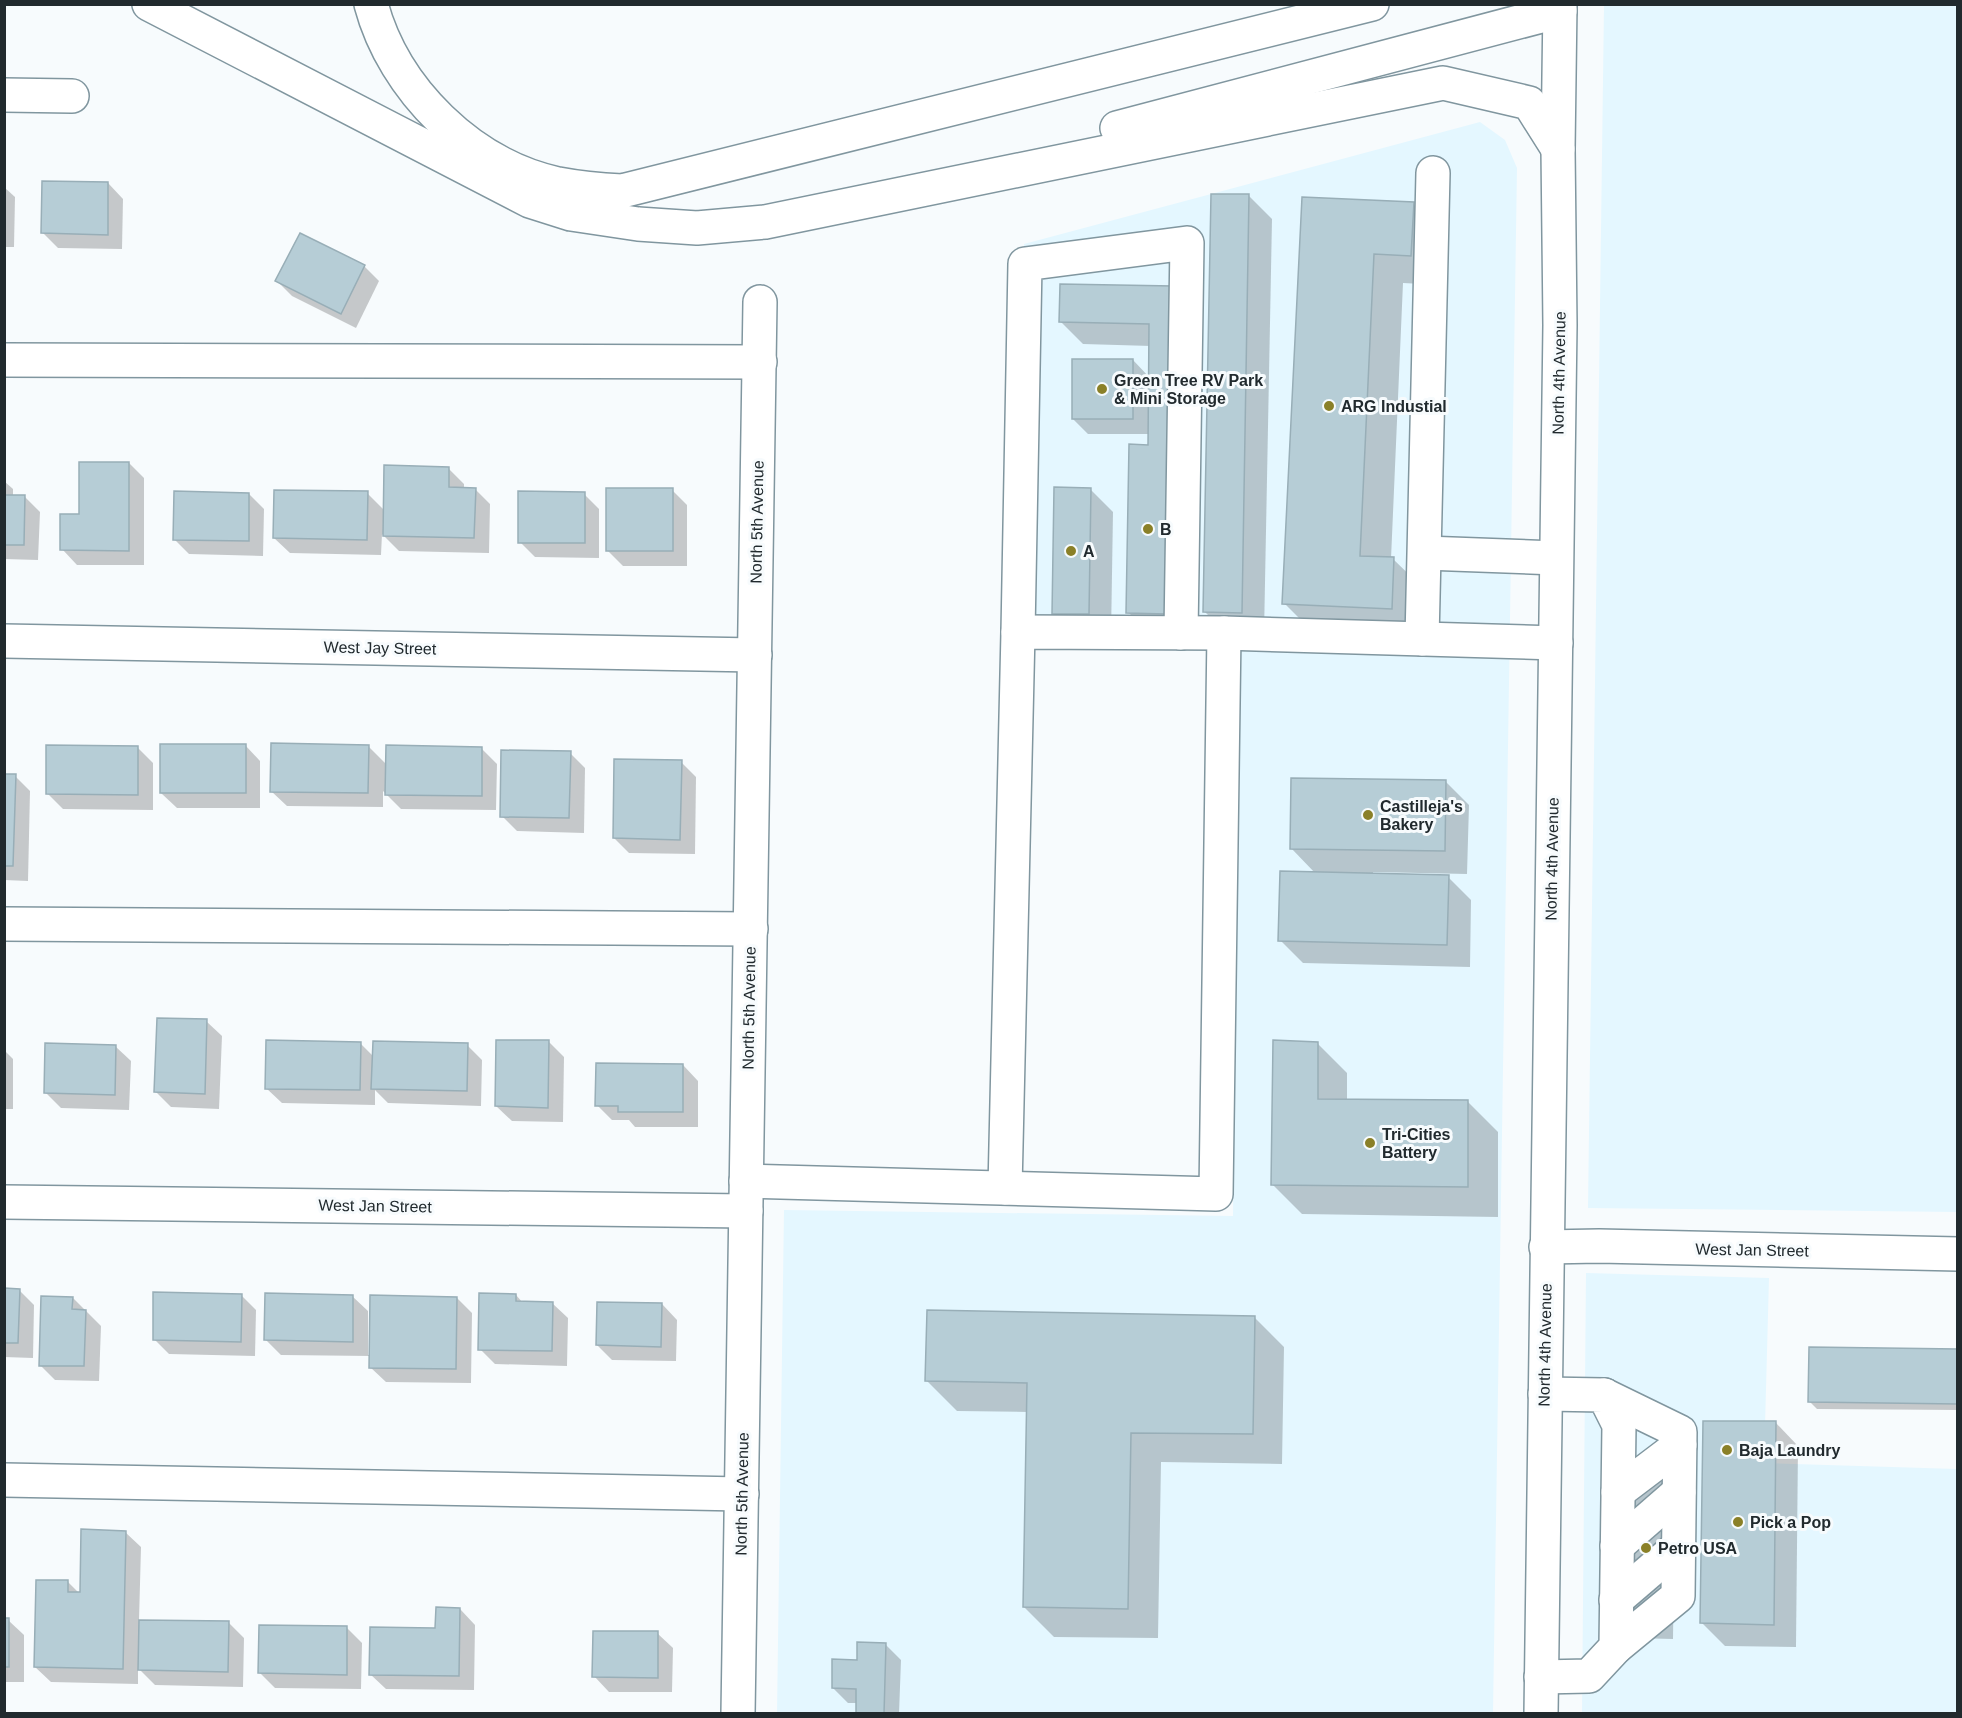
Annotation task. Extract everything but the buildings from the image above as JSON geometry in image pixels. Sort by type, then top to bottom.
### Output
[{"type":"main road","points":[[150,4],[530,201],[571,214],[638,224],[697,228],[765,222],[1443,83],[1529,103],[1558,149]]},
{"type":"main road","points":[[371,4],[375,21],[393,59],[417,94],[446,124],[479,150],[516,170],[556,183],[597,190],[622,191],[1372,4]]},
{"type":"main road","points":[[765,222],[1552,7]]},
{"type":"main road","name":"North 4th Avenue","points":[[1541,1713],[1560,325],[1558,149],[1552,7]]},
{"type":"main road","points":[[4,95],[72,96]]},
{"type":"main road","points":[[1422,639],[1433,173]]},
{"type":"main road","points":[[1005,1188],[1025,264],[1187,243],[1181,633]]},
{"type":"main road","name":"North 5th Avenue","points":[[738,1713],[760,302]]},
{"type":"main road","points":[[4,360],[760,362]]},
{"type":"main road","points":[[1425,553],[1557,558]]},
{"type":"main road","points":[[1018,632],[1224,633],[1556,643]]},
{"type":"main road","name":"West Jan Street","points":[[4,1202],[746,1196],[1005,1188],[1216,1194],[1224,633]]},
{"type":"main road","name":"West Jay Street","points":[[4,641],[755,655]]},
{"type":"main road","points":[[4,924],[751,929]]},
{"type":"main road","name":"West Jan Street","points":[[1546,1247],[1599,1246],[1958,1254]]},
{"type":"main road","points":[[1541,1677],[1589,1676],[1616,1647],[1678,1596],[1679,1546],[1680,1432],[1604,1395],[1545,1394]]},
{"type":"main road","points":[[1604,1395],[1619,1425],[1616,1647]]},
{"type":"main road","points":[[1618,1492],[1680,1445]]},
{"type":"main road","points":[[4,1480],[742,1494]]},
{"type":"main road","points":[[1617,1546],[1679,1492]]},
{"type":"main road","points":[[1617,1600],[1679,1546]]},
{"type":"shaded area","points":[[1604,5],[1957,5],[1957,1212],[1588,1208]]},
{"type":"shaded area","points":[[1480,122],[1505,140],[1517,168],[1493,1713],[777,1714],[784,1210],[1233,1216],[1240,636],[1023,633],[1024,244]]},
{"type":"shaded area","points":[[1586,1273],[1769,1278],[1764,1463],[1957,1469],[1957,1713],[1582,1714]]},
{"type":"place","name":"Green Tree RV Park & Mini Storage","points":[[1102,389]]},
{"type":"place","name":"ARG Industial","points":[[1329,406]]},
{"type":"place","name":"B","points":[[1148,529]]},
{"type":"place","name":"A","points":[[1071,551]]},
{"type":"place","name":"Castilleja's Bakery","points":[[1368,815]]},
{"type":"place","name":"Tri-Cities Battery","points":[[1370,1143]]},
{"type":"place","name":"Baja Laundry","points":[[1727,1450]]},
{"type":"place","name":"Pick a Pop","points":[[1738,1522]]},
{"type":"place","name":"Petro USA","points":[[1646,1548]]}]
